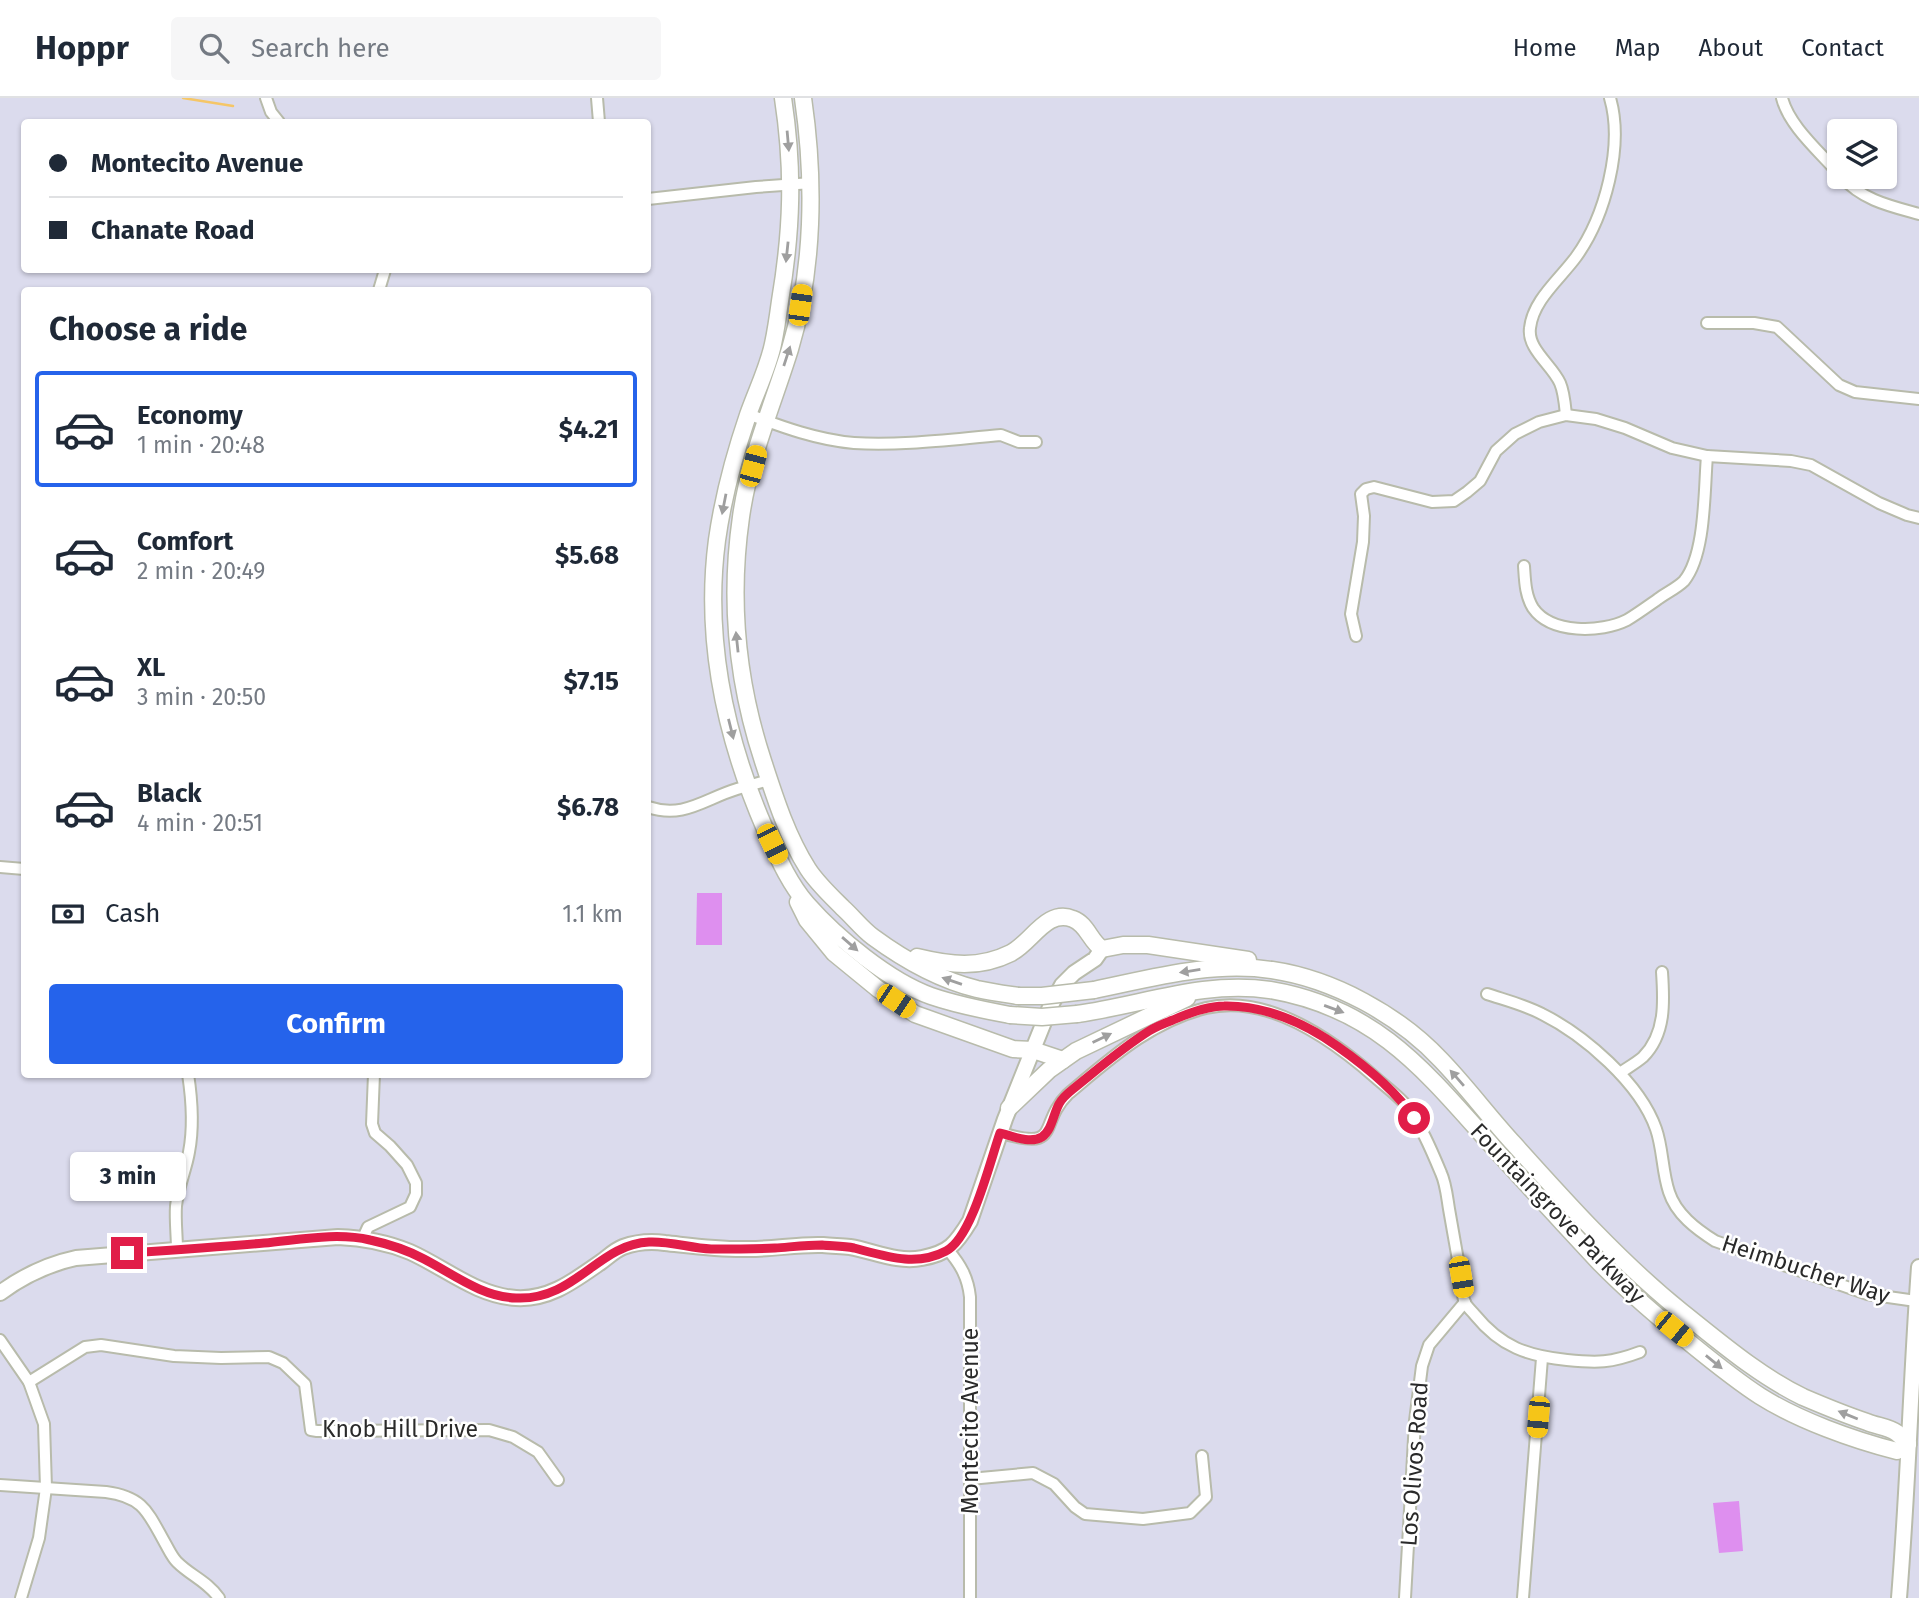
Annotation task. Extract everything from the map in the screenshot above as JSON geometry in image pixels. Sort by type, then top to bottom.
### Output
[{"type":"main road","name":"Fountaingrove Parkway","points":[[783,98],[791,184],[786,260],[773,345],[748,414],[725,497],[717,541],[715,622],[721,689],[747,787],[788,877],[807,903],[863,956],[896,978],[929,995],[970,1008],[1042,1017],[1077,1014],[1204,989],[1233,987],[1304,997],[1347,1013],[1392,1042],[1430,1076],[1600,1263],[1654,1313],[1733,1378],[1763,1398],[1848,1437],[1897,1451],[1914,1445]]},
{"type":"main road","name":"Fountaingrove Parkway","points":[[803,98],[812,183],[807,253],[798,319],[741,513],[735,582],[735,621],[749,715],[790,836],[808,870],[872,936],[942,978],[975,988],[1018,996],[1042,996],[1094,990],[1197,969],[1235,968],[1272,970],[1319,981],[1355,996],[1396,1021],[1440,1058],[1511,1142],[1614,1251],[1666,1299],[1744,1361],[1803,1396],[1895,1431],[1914,1445]]},
{"type":"main road","points":[[788,877],[807,920],[834,953],[878,989],[915,1014],[1013,1049],[1033,1050],[1063,1060]]},
{"type":"main road","points":[[872,936],[913,956],[946,964],[966,965],[1012,952],[1045,923],[1064,917],[1078,921],[1094,944],[1102,949],[1123,944],[1148,945],[1268,964],[1300,977]]},
{"type":"main road","points":[[1009,1108],[1049,1070],[1076,1051],[1192,996],[1233,987]]},
{"type":"street","points":[[266,98],[277,119]]},
{"type":"street","points":[[597,98],[599,119]]},
{"type":"street","points":[[1566,415],[1561,384],[1534,347],[1529,331],[1533,312],[1587,241],[1602,206],[1614,147],[1613,108],[1610,98]]},
{"type":"street","points":[[1782,98],[1795,124],[1827,160]]},
{"type":"street","points":[[651,199],[812,183]]},
{"type":"street","points":[[1855,189],[1866,196],[1919,214]]},
{"type":"street","points":[[1707,323],[1754,323],[1777,327],[1839,385],[1856,392],[1919,399]]},
{"type":"street","points":[[748,414],[804,433],[852,443],[886,444],[1001,435],[1019,442],[1036,442]]},
{"type":"street","points":[[1356,636],[1352,614],[1363,542],[1361,494],[1374,487],[1432,502],[1454,501],[1480,481],[1496,451],[1515,434],[1539,422],[1566,415],[1596,419],[1672,448],[1707,456],[1791,461],[1811,465],[1879,503],[1919,518]]},
{"type":"street","points":[[1524,566],[1525,589],[1533,608],[1546,620],[1560,626],[1583,629],[1626,621],[1683,581],[1694,562],[1700,539],[1707,456]]},
{"type":"street","points":[[651,808],[660,811],[685,810],[737,789],[769,780]]},
{"type":"street","points":[[0,867],[21,869]]},
{"type":"street","points":[[0,1293],[13,1283],[56,1262],[102,1255],[338,1237],[363,1238],[388,1244],[408,1251],[477,1288],[514,1298],[549,1294],[566,1286],[620,1248],[640,1242],[662,1242],[707,1249],[821,1245],[851,1247],[882,1256],[915,1260],[948,1250],[961,1237],[970,1221],[1009,1108],[1050,1007],[1062,985],[1095,959],[1102,949]]},
{"type":"street","points":[[1620,1073],[1643,1056],[1660,1027],[1663,1012],[1662,972]]},
{"type":"street","name":"Heimbucher Way","points":[[1486,994],[1540,1012],[1563,1025],[1587,1042],[1620,1073],[1650,1115],[1657,1131],[1669,1192],[1694,1227],[1715,1241],[1867,1294],[1916,1301]]},
{"type":"street","points":[[1000,1133],[1022,1139],[1041,1138],[1049,1129],[1059,1102],[1068,1094],[1142,1035],[1185,1014],[1224,1006],[1251,1008],[1284,1017],[1321,1035],[1348,1054],[1404,1102],[1443,1176],[1465,1302],[1486,1328],[1518,1350],[1542,1358],[1596,1363],[1617,1361],[1640,1352]]},
{"type":"street","points":[[177,1250],[176,1209],[192,1131],[189,1078]]},
{"type":"street","points":[[363,1238],[368,1227],[410,1207],[416,1194],[416,1182],[407,1165],[375,1133],[372,1124],[374,1078]]},
{"type":"street","name":"Montecito Avenue","points":[[948,1250],[968,1281],[970,1297],[970,1598]]},
{"type":"street","points":[[1899,1598],[1914,1445],[1919,1267]]},
{"type":"street","name":"Los Olivos Road","points":[[1405,1598],[1415,1421],[1422,1366],[1429,1345],[1465,1302]]},
{"type":"street","points":[[0,1339],[29,1382],[44,1424],[46,1488],[38,1538],[21,1598]]},
{"type":"street","name":"Knob Hill Drive","points":[[29,1382],[85,1347],[102,1345],[174,1356],[269,1357],[283,1363],[305,1384],[311,1430],[489,1430],[513,1437],[538,1452],[558,1480]]},
{"type":"street","points":[[1523,1598],[1542,1358]]},
{"type":"street","points":[[970,1479],[1033,1474],[1054,1483],[1075,1507],[1085,1514],[1143,1519],[1190,1513],[1206,1497],[1202,1456]]},
{"type":"street","points":[[0,1485],[106,1492],[121,1494],[134,1500],[147,1510],[174,1560],[211,1586],[219,1598]]},
{"type":"shaded area","points":[[697,893],[722,893],[722,945],[696,945]]},
{"type":"shaded area","points":[[1739,1501],[1743,1551],[1719,1553],[1713,1503]]},
{"type":"waterway","points":[[183,98],[233,106]]},
{"type":"route","points":[[127,1253],[338,1237],[363,1238],[408,1251],[477,1288],[514,1298],[549,1294],[566,1286],[620,1248],[640,1242],[662,1242],[707,1249],[821,1245],[851,1247],[904,1259],[925,1258],[948,1250],[961,1237],[970,1221],[1000,1133],[1022,1139],[1041,1138],[1049,1129],[1059,1102],[1124,1048],[1152,1029],[1185,1014],[1209,1007],[1266,1011],[1321,1035],[1348,1054],[1404,1102],[1414,1118]]}]
